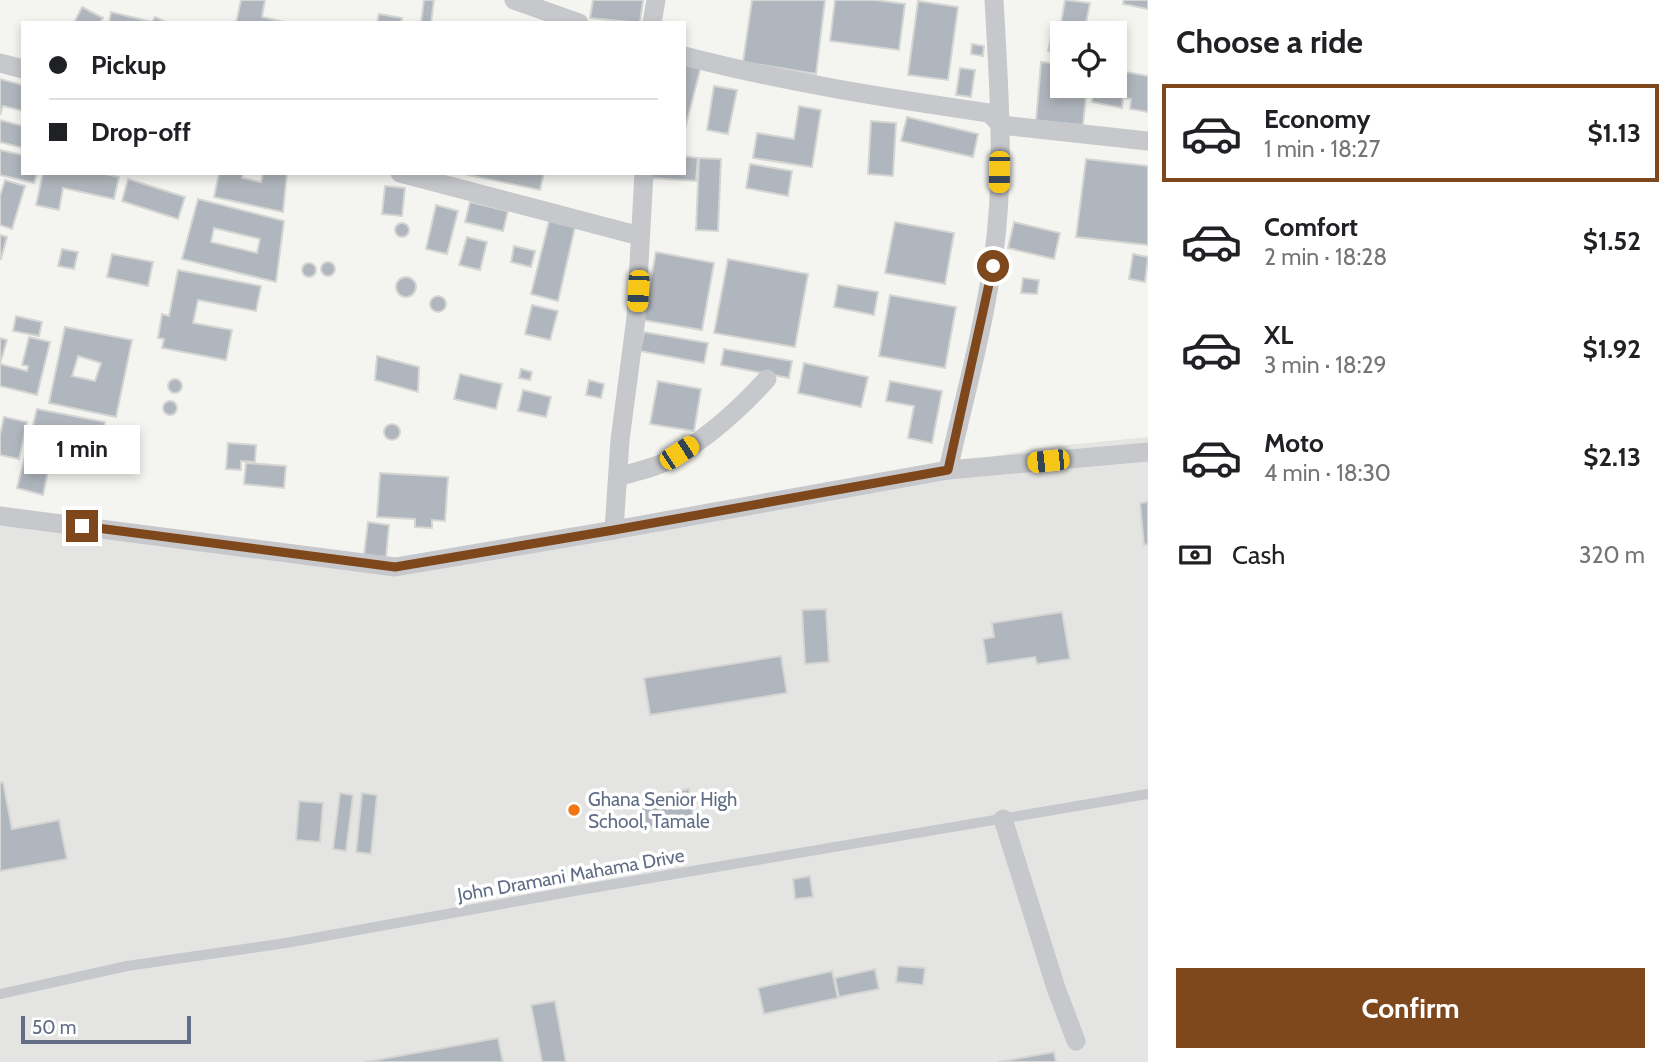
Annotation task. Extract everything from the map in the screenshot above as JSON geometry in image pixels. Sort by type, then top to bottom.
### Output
[{"type":"street","points":[[514,0],[573,21]]},
{"type":"street","points":[[652,21],[656,0]]},
{"type":"street","points":[[948,470],[993,266],[999,195],[1000,125],[994,0]]},
{"type":"street","points":[[686,57],[852,93],[989,113],[1000,125],[1148,141]]},
{"type":"street","points":[[0,63],[21,68]]},
{"type":"street","points":[[408,175],[640,236]]},
{"type":"street","points":[[614,530],[620,440],[636,318],[644,175]]},
{"type":"street","points":[[618,477],[663,463],[695,443],[733,416],[767,379]]},
{"type":"street","points":[[0,516],[395,567],[948,470],[1148,452]]},
{"type":"street","points":[[1003,819],[1056,988],[1076,1041]]},
{"type":"lane","name":"John Dramani Mahama Drive","points":[[0,993],[127,966],[286,943],[574,891],[1148,794]]},
{"type":"shaded area","name":"Ghana Senior High School, Tamale","points":[[1148,437],[1148,1062],[0,1062],[0,512],[397,558],[1047,447]]},
{"type":"building","points":[[241,0],[265,0],[262,17],[280,21],[236,21]]},
{"type":"building","points":[[424,0],[434,0],[431,21],[421,21]]},
{"type":"building","points":[[593,0],[643,0],[640,21],[590,18]]},
{"type":"building","points":[[752,0],[825,0],[816,74],[743,62]]},
{"type":"building","points":[[835,0],[875,0],[905,4],[899,50],[830,41]]},
{"type":"building","points":[[1065,0],[1090,3],[1086,21],[1061,21]]},
{"type":"building","points":[[1124,0],[1148,0],[1148,9],[1123,4]]},
{"type":"building","points":[[918,1],[958,7],[948,80],[908,75]]},
{"type":"building","points":[[82,7],[103,18],[101,21],[75,21]]},
{"type":"building","points":[[111,12],[148,21],[109,21]]},
{"type":"building","points":[[379,14],[402,18],[401,21],[377,21]]},
{"type":"building","points":[[972,44],[984,46],[983,56],[971,54]]},
{"type":"building","points":[[686,62],[701,66],[686,125]]},
{"type":"building","points":[[1041,62],[1050,63],[1050,98],[1086,98],[1083,125],[1036,121]]},
{"type":"building","points":[[960,68],[975,70],[971,97],[956,95]]},
{"type":"building","points":[[1127,72],[1148,76],[1148,112],[1130,109],[1131,99],[1123,98],[1127,98]]},
{"type":"building","points":[[0,79],[21,84],[21,110],[3,106],[0,115]]},
{"type":"building","points":[[714,86],[737,90],[728,134],[707,130]]},
{"type":"building","points":[[1092,98],[1123,98],[1122,108],[1092,102]]},
{"type":"building","points":[[799,106],[821,110],[812,167],[753,158],[757,133],[794,139]]},
{"type":"building","points":[[907,117],[978,134],[973,157],[901,141]]},
{"type":"building","points":[[0,120],[21,125],[21,147],[0,142]]},
{"type":"building","points":[[871,121],[896,123],[893,176],[868,174]]},
{"type":"building","points":[[0,150],[21,155],[21,175],[36,175],[34,183],[0,175]]},
{"type":"building","points":[[686,156],[698,158],[696,181],[651,178],[651,175],[686,175]]},
{"type":"building","points":[[699,158],[721,159],[718,231],[696,230]]},
{"type":"building","points":[[1086,159],[1148,166],[1148,245],[1076,237]]},
{"type":"building","points":[[750,164],[792,171],[788,196],[746,188]]},
{"type":"building","points":[[43,175],[119,177],[114,199],[63,188],[59,210],[36,205]]},
{"type":"building","points":[[219,175],[243,175],[242,178],[261,182],[263,175],[287,175],[283,212],[214,197]]},
{"type":"building","points":[[468,175],[544,175],[540,190]]},
{"type":"building","points":[[128,179],[185,197],[178,219],[122,201]]},
{"type":"building","points":[[5,180],[25,186],[12,229],[0,225],[0,196]]},
{"type":"building","points":[[385,186],[405,188],[402,216],[382,214]]},
{"type":"building","points":[[198,199],[284,221],[276,282],[182,259]],"holes":[[[214,228],[260,239],[257,253],[211,242]]]},
{"type":"building","points":[[470,202],[508,211],[503,231],[465,222]]},
{"type":"building","points":[[436,205],[458,211],[447,254],[426,249]]},
{"type":"building","points":[[549,221],[575,227],[558,301],[531,294]]},
{"type":"building","points":[[895,222],[954,233],[945,284],[885,273]]},
{"type":"building","points":[[1014,222],[1060,233],[1054,259],[1008,248]]},
{"type":"building","points":[[402,223],[407,225],[407,235],[402,237],[397,235],[395,230],[397,225]]},
{"type":"building","points":[[0,235],[7,237],[1,259],[0,259]]},
{"type":"building","points":[[467,237],[487,242],[480,270],[459,265]]},
{"type":"building","points":[[514,246],[535,251],[531,267],[511,262]]},
{"type":"building","points":[[62,249],[78,252],[74,269],[58,266]]},
{"type":"building","points":[[656,252],[714,263],[702,330],[643,320]]},
{"type":"building","points":[[112,254],[153,262],[148,286],[107,277]]},
{"type":"building","points":[[1133,254],[1148,257],[1145,282],[1129,279]]},
{"type":"building","points":[[728,259],[808,274],[795,347],[714,333]]},
{"type":"building","points":[[328,262],[333,264],[333,274],[328,276],[323,274],[321,269],[323,264]]},
{"type":"building","points":[[309,263],[314,265],[314,275],[309,277],[304,275],[302,270],[304,265]]},
{"type":"building","points":[[178,270],[261,286],[256,311],[198,300],[193,323],[232,330],[226,360],[162,348],[164,339],[158,338],[162,314],[169,316]]},
{"type":"building","points":[[406,277],[413,280],[416,287],[413,294],[406,297],[399,294],[396,287],[399,280]]},
{"type":"building","points":[[1023,278],[1039,280],[1037,294],[1021,293]]},
{"type":"building","points":[[838,285],[878,292],[874,315],[834,307]]},
{"type":"building","points":[[890,295],[956,307],[945,368],[879,356]]},
{"type":"building","points":[[435,296],[441,296],[446,304],[444,310],[435,312],[430,307],[430,301]]},
{"type":"building","points":[[532,305],[558,311],[550,340],[525,334]]},
{"type":"building","points":[[16,316],[42,322],[39,336],[13,331]]},
{"type":"building","points":[[65,327],[132,340],[116,417],[49,403]],"holes":[[[78,356],[101,363],[95,381],[72,376]]]},
{"type":"building","points":[[644,332],[708,343],[704,363],[640,351]]},
{"type":"building","points":[[29,337],[50,342],[37,395],[0,386],[0,364],[27,371],[28,366],[22,365]]},
{"type":"building","points":[[0,338],[7,340],[0,364]]},
{"type":"building","points":[[724,349],[792,361],[789,378],[721,365]]},
{"type":"building","points":[[377,356],[419,367],[418,392],[375,380]]},
{"type":"building","points":[[804,363],[868,377],[861,407],[798,393]]},
{"type":"building","points":[[521,369],[532,372],[530,380],[519,378]]},
{"type":"building","points":[[460,374],[502,384],[496,409],[454,399]]},
{"type":"building","points":[[175,379],[180,381],[180,391],[175,393],[170,391],[168,386],[170,381]]},
{"type":"building","points":[[589,380],[604,384],[601,398],[586,395]]},
{"type":"building","points":[[658,381],[701,389],[694,431],[650,424]]},
{"type":"building","points":[[890,381],[942,391],[932,443],[908,438],[914,406],[886,401]]},
{"type":"building","points":[[523,390],[551,397],[546,417],[518,411]]},
{"type":"building","points":[[167,401],[173,401],[177,408],[173,415],[167,415],[163,411],[163,405]]},
{"type":"building","points":[[37,409],[105,422],[97,464],[73,459],[76,442],[55,438],[43,495],[17,488]]},
{"type":"building","points":[[4,417],[27,422],[19,459],[0,455]]},
{"type":"building","points":[[392,424],[400,432],[392,440],[384,432]]},
{"type":"building","points":[[228,443],[256,445],[255,462],[241,461],[241,470],[226,469]]},
{"type":"building","points":[[246,463],[286,466],[284,488],[244,484]]},
{"type":"building","points":[[380,473],[448,477],[445,521],[432,520],[432,528],[415,527],[415,519],[377,517]]},
{"type":"building","points":[[1148,502],[1148,544],[1144,545],[1140,503]]},
{"type":"building","points":[[368,522],[389,525],[386,557],[364,555]]},
{"type":"building","points":[[826,609],[829,662],[805,664],[802,610]]},
{"type":"building","points":[[1062,612],[1070,659],[1037,664],[1035,657],[987,664],[983,639],[994,637],[992,623]]},
{"type":"building","points":[[781,656],[787,693],[650,715],[644,678]]},
{"type":"building","points":[[3,782],[12,829],[59,820],[67,859],[0,871],[0,783]]},
{"type":"building","points":[[689,789],[694,819],[645,828],[639,798]]},
{"type":"building","points":[[340,793],[353,795],[346,851],[333,849]]},
{"type":"building","points":[[362,793],[377,795],[371,854],[356,852]]},
{"type":"building","points":[[299,801],[323,803],[320,842],[296,840]]},
{"type":"building","points":[[810,876],[813,897],[795,899],[793,879]]},
{"type":"building","points":[[898,966],[925,968],[923,985],[896,982]]},
{"type":"building","points":[[875,969],[879,989],[839,997],[835,978]]},
{"type":"building","points":[[832,971],[838,998],[764,1014],[758,988]]},
{"type":"building","points":[[555,1001],[566,1062],[542,1062],[531,1005]]},
{"type":"building","points":[[498,1038],[503,1062],[365,1062]]},
{"type":"building","points":[[1054,1052],[1056,1062],[998,1062]]},
{"type":"place","name":"Ghana Senior High School, Tamale","points":[[574,810]]},
{"type":"route","points":[[82,526],[395,567],[948,470],[993,266]]}]
